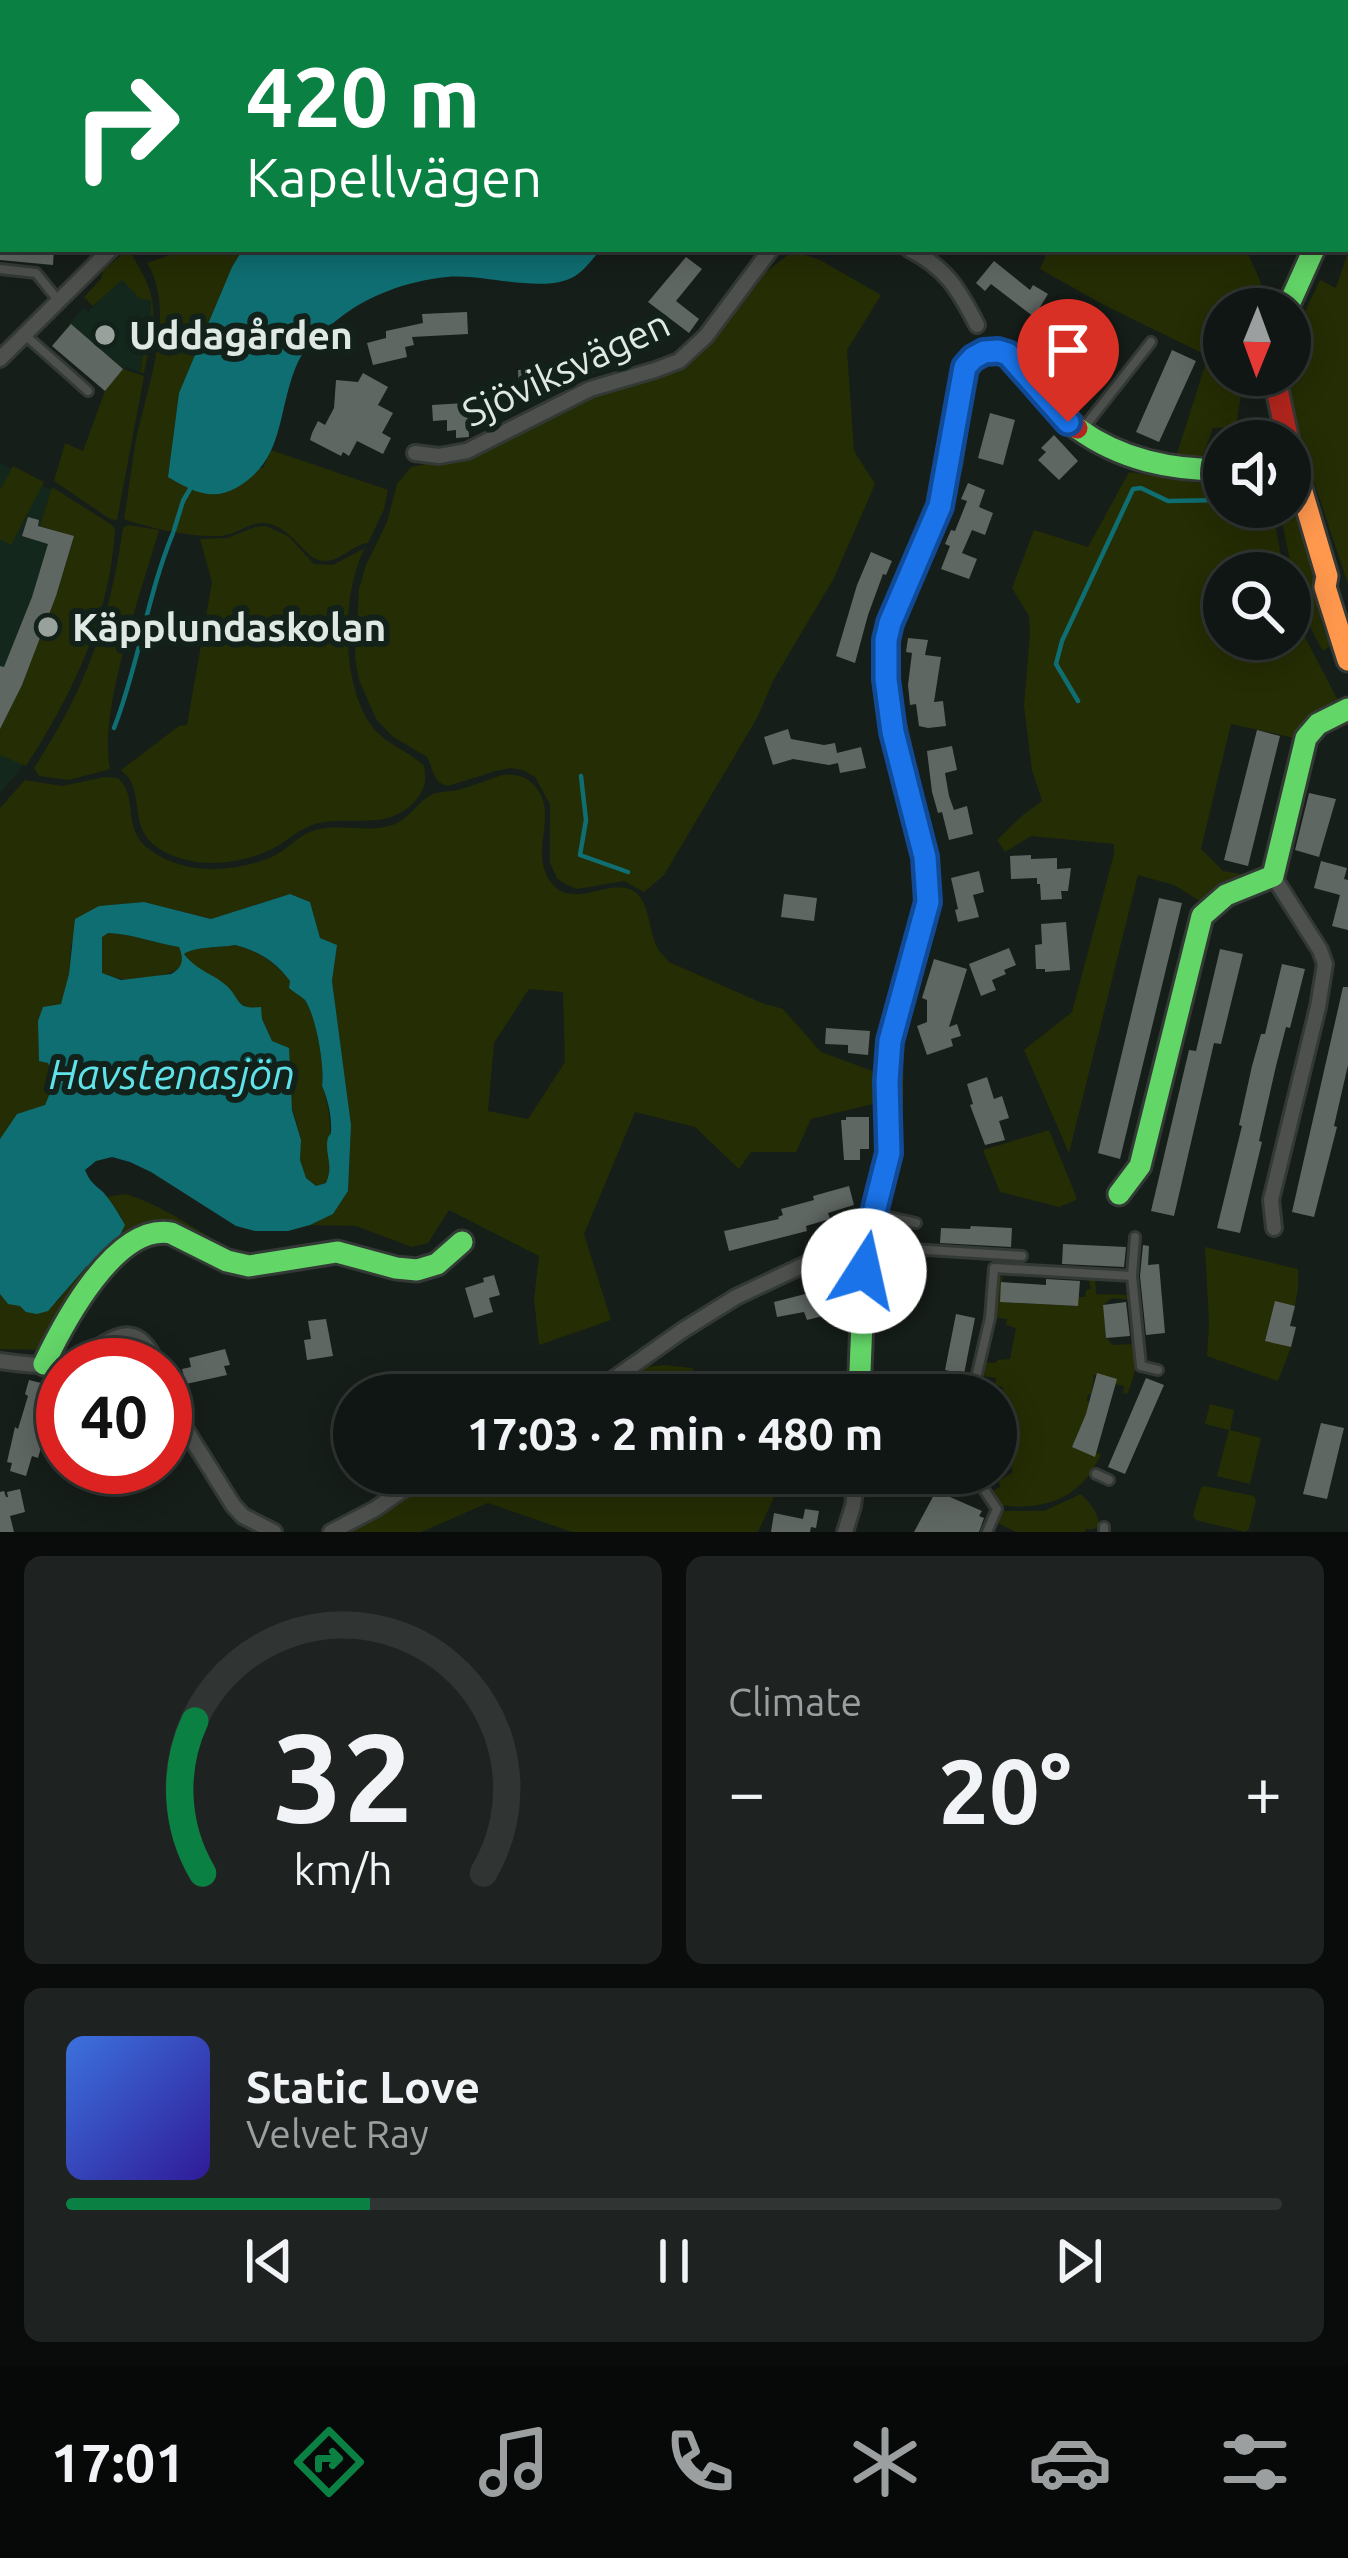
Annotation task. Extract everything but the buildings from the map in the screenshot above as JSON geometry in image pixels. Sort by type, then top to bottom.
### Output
[{"type":"street","points":[[4,348],[24,334],[103,252]]},
{"type":"street","name":"Sjöviksvägen","points":[[415,454],[467,451],[590,389],[679,361],[706,336],[769,252]]},
{"type":"street","points":[[914,252],[940,267],[977,325]]},
{"type":"street","points":[[1295,288],[1309,252]]},
{"type":"street","points":[[860,1374],[865,1248],[889,1153],[890,1041],[928,893],[925,857],[889,705],[885,651],[889,627],[940,506],[962,374],[984,352],[1008,354],[1050,404],[1115,451],[1160,466],[1203,471]]},
{"type":"street","points":[[1311,521],[1348,621]]},
{"type":"street","points":[[1328,576],[1325,587],[1348,660]]},
{"type":"street","points":[[1274,1228],[1271,1200],[1325,964],[1321,950],[1273,876],[1306,738],[1318,724],[1348,709]]},
{"type":"street","points":[[1119,1194],[1140,1166],[1202,916],[1217,898],[1273,876]]},
{"type":"street","points":[[55,1338],[97,1276],[128,1246],[151,1232],[168,1232],[247,1265],[334,1252],[418,1270],[440,1262],[462,1241]]},
{"type":"street","points":[[621,1374],[736,1297],[823,1256],[865,1248]]},
{"type":"street","points":[[0,1361],[36,1363]]},
{"type":"street","points":[[192,1440],[232,1505],[274,1532]]},
{"type":"street","points":[[331,1532],[398,1494]]},
{"type":"street","points":[[844,1532],[854,1494]]},
{"type":"lane","points":[[0,269],[36,274],[58,300]]},
{"type":"lane","points":[[24,334],[88,392]]},
{"type":"lane","points":[[1082,431],[1150,342]]},
{"type":"lane","points":[[875,1214],[916,1223]]},
{"type":"lane","points":[[1135,1238],[1132,1276],[1142,1366],[1158,1370]]},
{"type":"lane","points":[[912,1249],[1022,1256]]},
{"type":"lane","points":[[978,1374],[990,1318],[994,1268],[989,1255]]},
{"type":"lane","points":[[994,1268],[1132,1276]]},
{"type":"lane","points":[[1096,1474],[1109,1480]]},
{"type":"lane","points":[[987,1494],[997,1509],[987,1532]]},
{"type":"shaded area","name":"Uddagården","points":[[122,279],[140,299],[151,299],[151,315],[140,372],[126,367],[105,391],[52,345],[83,308],[88,312]]},
{"type":"shaded area","name":"Käpplundaskolan","points":[[0,463],[111,527],[42,741],[0,794]]},
{"type":"green space","points":[[130,252],[147,282],[153,308],[144,373],[140,372],[151,300],[140,299],[122,280],[93,306],[84,297],[103,271]]},
{"type":"green space","points":[[179,252],[241,252],[179,393],[168,477],[263,468],[271,450],[388,490],[368,543],[325,561],[311,556],[274,525],[254,524],[227,535],[204,536],[124,519],[159,329],[156,283],[147,263]]},
{"type":"green space","points":[[796,252],[820,260],[881,295],[847,350],[854,451],[875,484],[834,578],[664,875],[644,892],[624,881],[577,889],[557,878],[550,863],[550,804],[535,777],[510,768],[448,786],[436,778],[427,757],[392,736],[376,719],[355,658],[359,589],[397,484],[411,467],[453,459],[598,391],[668,371],[752,283]]},
{"type":"green space","points":[[1048,252],[1247,252],[1262,288],[1203,288],[1203,354],[1040,269]]},
{"type":"green space","points":[[1348,252],[1348,584],[1311,473],[1311,420],[1296,420],[1291,396],[1311,396],[1311,299],[1320,280],[1336,288]]},
{"type":"green space","points":[[123,369],[144,376],[117,520],[54,481],[65,443],[83,451],[105,391]]},
{"type":"green space","points":[[1203,372],[1203,396],[1241,396],[1237,420],[1203,420],[1202,458],[1176,457]]},
{"type":"green space","points":[[13,466],[44,482],[11,545],[0,539],[0,490]]},
{"type":"green space","points":[[1129,472],[1203,483],[1203,528],[1276,528],[1280,552],[1203,552],[1203,660],[1311,660],[1311,649],[1340,704],[1299,739],[1231,724],[1201,849],[1223,871],[1253,876],[1203,903],[1174,885],[1138,875],[1069,1153],[1024,1050],[1072,1012],[1114,844],[1031,836],[1005,852],[997,840],[1042,801],[1032,770],[1024,705],[1029,616],[1012,588],[1034,530],[1088,547]]},
{"type":"green space","points":[[52,487],[115,529],[106,593],[86,653],[26,766],[0,755],[0,729],[22,685],[74,537],[40,526]]},
{"type":"green space","points":[[266,526],[288,536],[314,564],[333,565],[365,548],[348,613],[354,686],[376,732],[424,766],[424,784],[416,800],[394,816],[319,823],[270,850],[240,860],[187,860],[150,841],[142,830],[135,792],[121,770],[179,726],[187,725],[212,582],[200,539],[227,538]]},
{"type":"green space","points":[[123,528],[159,530],[116,684],[110,716],[110,769],[69,780],[39,776],[34,768],[68,710],[93,653],[111,594]]},
{"type":"green space","points":[[1284,528],[1301,528],[1309,552],[1289,552]]},
{"type":"green space","points":[[1311,559],[1325,604],[1317,607],[1332,645],[1323,651],[1314,634]]},
{"type":"green space","points":[[502,775],[524,777],[542,796],[543,865],[556,887],[577,894],[622,887],[632,890],[642,900],[656,946],[669,962],[783,1009],[821,1052],[878,1073],[877,1103],[811,1119],[796,1152],[751,1152],[739,1169],[695,1127],[635,1112],[584,1234],[611,1320],[539,1345],[534,1299],[539,1256],[449,1210],[428,1243],[412,1247],[356,1226],[310,1225],[333,1214],[348,1191],[351,1125],[332,981],[337,946],[320,938],[310,902],[290,894],[211,919],[144,902],[99,906],[71,944],[69,974],[48,1062],[52,1084],[45,1106],[17,1114],[0,1139],[0,808],[25,780],[62,786],[118,778],[128,795],[135,832],[150,850],[179,864],[211,869],[259,862],[322,828],[395,824],[431,795]],"holes":[[[529,989],[563,992],[565,1062],[528,1119],[488,1111],[494,1043]]]},
{"type":"green space","points":[[108,933],[179,947],[181,964],[170,973],[144,978],[120,979],[102,973],[102,936]]},
{"type":"green space","points":[[235,945],[272,963],[309,1008],[330,1120],[326,1183],[316,1186],[306,1178],[296,1121],[262,1019],[184,954]]},
{"type":"green space","points":[[1049,1130],[1076,1200],[1059,1207],[1000,1192],[983,1150]]},
{"type":"green space","points":[[125,1194],[143,1200],[261,1261],[147,1228],[57,1338],[36,1338],[36,1350],[0,1349],[0,1294],[8,1304],[57,1302],[122,1218],[107,1197]]},
{"type":"green space","points":[[1205,1247],[1298,1269],[1295,1306],[1275,1302],[1265,1340],[1291,1347],[1278,1381],[1207,1356]]},
{"type":"green space","points":[[1003,1274],[1000,1302],[1077,1306],[1079,1297],[1091,1289],[1088,1277],[1095,1277],[1096,1294],[1132,1295],[1132,1300],[1112,1298],[1103,1305],[1106,1338],[1113,1345],[1132,1344],[1136,1339],[1130,1387],[1123,1393],[1124,1386],[1115,1384],[1116,1379],[1094,1375],[1087,1400],[1104,1420],[1086,1414],[1072,1447],[1101,1454],[1072,1491],[1032,1506],[998,1505],[990,1494],[1017,1494],[1017,1374],[982,1374],[985,1362],[1010,1359],[1016,1328],[1006,1325],[1007,1319],[993,1317],[994,1289]]},
{"type":"green space","points":[[664,1365],[692,1368],[696,1374],[630,1374],[637,1368]]},
{"type":"green space","points":[[1210,1404],[1234,1410],[1230,1430],[1261,1438],[1250,1484],[1217,1476],[1229,1430],[1205,1424]]},
{"type":"green space","points":[[1204,1486],[1254,1496],[1249,1529],[1245,1532],[1196,1520],[1193,1515]]},
{"type":"green space","points":[[404,1494],[775,1494],[758,1532],[572,1532],[488,1503],[421,1532],[346,1532]]},
{"type":"green space","points":[[1081,1494],[1100,1525],[1085,1532],[1016,1532],[996,1522],[1002,1511],[1044,1511]]},
{"type":"water","points":[[241,252],[598,252],[579,273],[562,281],[432,279],[389,291],[349,311],[318,336],[298,361],[277,436],[263,464],[236,488],[209,494],[168,477],[179,393]]},
{"type":"water","name":"Havstenasjön","points":[[290,894],[310,902],[320,938],[337,945],[332,981],[351,1125],[348,1191],[333,1214],[310,1225],[255,1231],[236,1226],[130,1162],[112,1157],[96,1161],[85,1170],[125,1225],[117,1241],[86,1267],[48,1311],[37,1314],[8,1304],[0,1294],[0,1139],[17,1114],[45,1105],[50,1094],[52,1074],[48,1063],[39,1061],[38,1021],[43,1007],[61,1004],[75,919],[99,906],[144,902],[211,919]],"holes":[[[108,933],[179,947],[180,966],[171,974],[121,980],[102,973],[102,937]],[[235,945],[272,962],[309,1008],[331,1120],[326,1183],[316,1186],[306,1178],[300,1160],[289,1048],[272,1041],[261,1007],[243,1005],[227,986],[184,954]]]},
{"type":"waterway","points":[[174,530],[190,489]]},
{"type":"waterway","points":[[1078,701],[1056,664],[1062,641],[1133,489],[1168,501],[1203,500]]},
{"type":"waterway","points":[[114,728],[173,533]]},
{"type":"waterway","points":[[581,776],[586,820],[580,855],[628,872]]},
{"type":"traffic: fast","points":[[1296,288],[1313,252]]},
{"type":"traffic: fast","points":[[1077,428],[1147,461],[1203,469]]},
{"type":"traffic: fast","points":[[1119,1194],[1140,1166],[1202,916],[1226,895],[1273,876],[1306,738],[1318,724],[1348,709]]},
{"type":"traffic: fast","points":[[860,1374],[865,1248],[889,1153],[890,1041],[923,926],[928,893],[925,860]]},
{"type":"traffic: fast","points":[[58,1338],[94,1279],[131,1243],[151,1234],[171,1233],[227,1261],[249,1266],[337,1252],[417,1270],[437,1264],[462,1242]]},
{"type":"traffic: slow","points":[[1311,522],[1348,660]]},
{"type":"traffic: jam","points":[[925,860],[889,705],[885,651],[890,623],[938,510],[964,370],[983,354],[1008,354],[1077,428]]},
{"type":"traffic: jam","points":[[1278,396],[1284,420]]},
{"type":"place","name":"Uddagården","points":[[105,335]]},
{"type":"place","name":"Käpplundaskolan","points":[[48,627]]},
{"type":"route","points":[[864,1271],[865,1248],[889,1153],[890,1041],[928,902],[926,866],[889,705],[885,651],[889,627],[940,506],[965,367],[984,352],[1008,354],[1068,422]]}]
